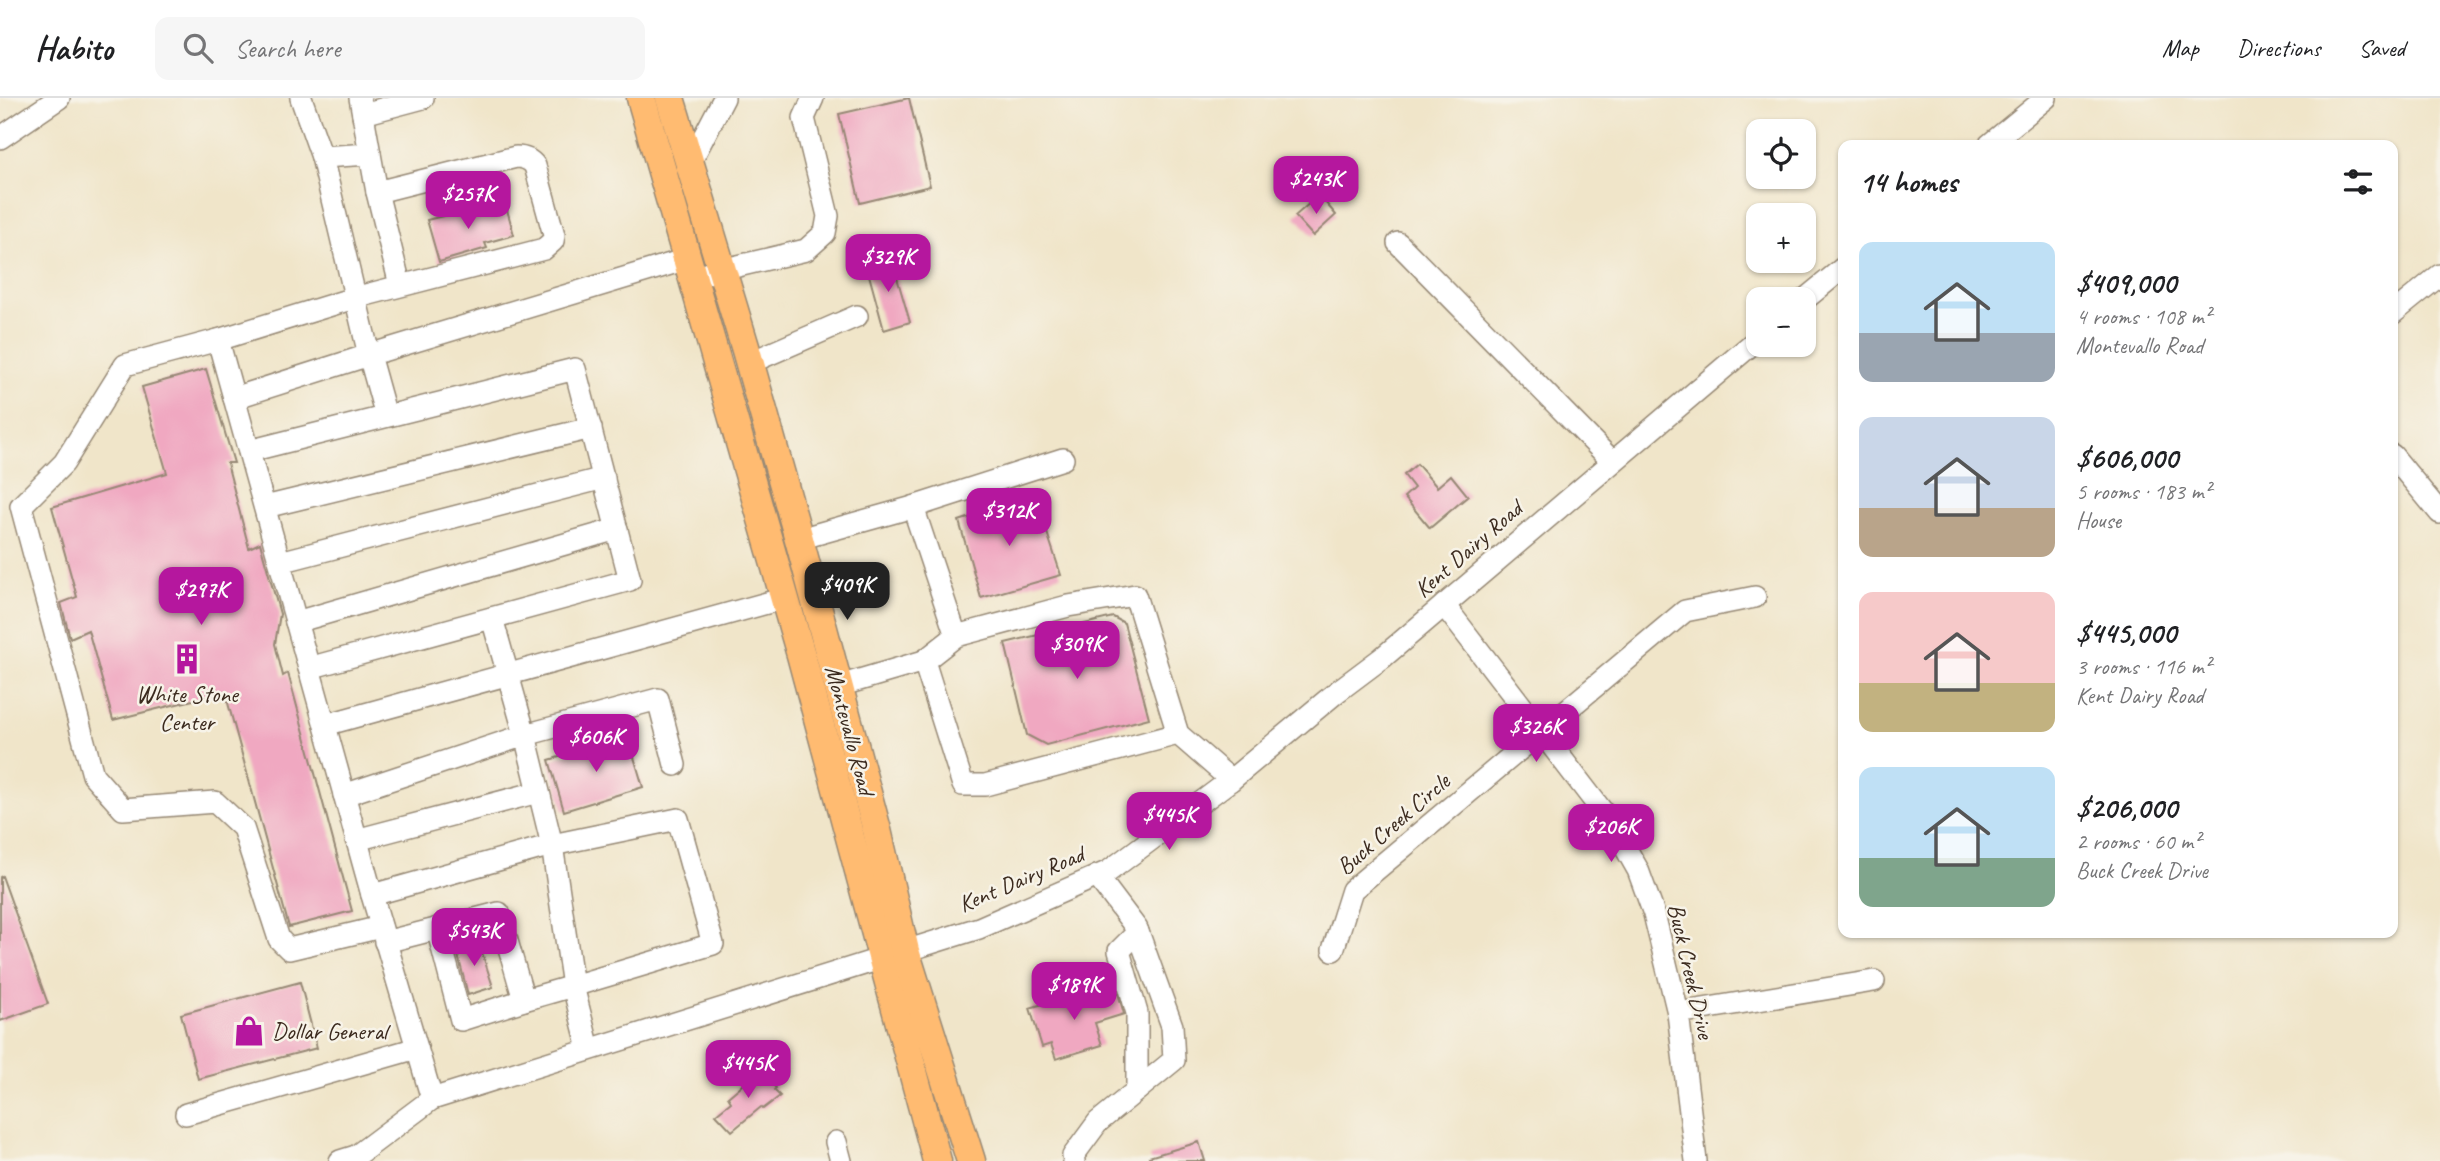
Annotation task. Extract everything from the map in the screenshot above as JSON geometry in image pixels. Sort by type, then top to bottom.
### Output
[{"type":"main road","name":"Montevallo Road","points":[[641,98],[785,598],[894,954],[971,1161]]},
{"type":"main road","name":"Montevallo Road","points":[[670,98],[799,539],[877,830],[894,954],[937,1161]]},
{"type":"street","points":[[0,138],[59,98]]},
{"type":"street","points":[[301,98],[322,157],[354,298],[386,416]]},
{"type":"street","points":[[400,285],[377,192],[362,106],[423,98]]},
{"type":"street","points":[[690,163],[724,98]]},
{"type":"street","points":[[234,398],[369,355],[690,268],[721,268],[806,250],[825,233],[828,216],[804,118],[813,98]]},
{"type":"street","points":[[1995,140],[2046,98]]},
{"type":"street","points":[[322,157],[370,154]]},
{"type":"street","points":[[377,192],[523,157],[536,166],[554,235],[553,241],[544,249],[400,285],[125,365],[64,463],[22,506],[93,775],[123,809],[215,802],[243,828],[279,939],[289,948],[437,928],[499,913],[524,1000]]},
{"type":"street","points":[[1398,243],[1612,461]]},
{"type":"street","points":[[1816,290],[1838,272]]},
{"type":"street","points":[[2398,309],[2440,275]]},
{"type":"street","points":[[749,363],[857,316]]},
{"type":"street","points":[[218,340],[356,840],[432,1099]]},
{"type":"street","name":"Kent Dairy Road","points":[[340,1161],[356,1156],[432,1099],[979,928],[1109,871],[1231,780],[1444,605],[1746,349]]},
{"type":"street","points":[[249,451],[575,369],[631,580],[309,668]]},
{"type":"street","points":[[265,507],[591,428]]},
{"type":"street","points":[[799,539],[913,507],[1063,459]]},
{"type":"street","points":[[2398,462],[2440,513]]},
{"type":"street","points":[[280,562],[604,478]]},
{"type":"street","points":[[913,507],[956,636]]},
{"type":"street","points":[[296,622],[617,529]]},
{"type":"street","points":[[839,686],[923,661],[956,636],[1069,606],[1135,595],[1178,734],[1231,780]]},
{"type":"street","name":"Buck Creek Circle","points":[[1333,950],[1352,890],[1685,611],[1755,597]]},
{"type":"street","points":[[324,725],[785,598]]},
{"type":"street","name":"Buck Creek Drive","points":[[1444,605],[1612,824],[1638,870],[1654,914],[1678,1013],[1696,1161]]},
{"type":"street","points":[[492,618],[552,845],[573,986],[589,1049]]},
{"type":"street","points":[[923,661],[963,785],[985,785],[1178,734]]},
{"type":"street","points":[[344,795],[525,735],[658,699],[675,765]]},
{"type":"street","points":[[356,840],[538,792]]},
{"type":"street","points":[[372,895],[552,845],[678,819],[713,944],[461,1020],[437,928]]},
{"type":"street","points":[[1074,1161],[1073,1156],[1098,1122],[1174,1060],[1172,1026],[1138,932],[1097,876]]},
{"type":"street","points":[[1137,1090],[1137,1013],[1119,951],[1138,932]]},
{"type":"street","points":[[1678,1013],[1874,981]]},
{"type":"street","points":[[186,1115],[417,1048]]},
{"type":"building","points":[[909,98],[930,186],[860,203],[839,114]]},
{"type":"building","points":[[1319,195],[1336,215],[1313,236],[1295,216]]},
{"type":"building","points":[[467,205],[468,210],[476,207],[478,214],[506,206],[514,235],[485,243],[487,248],[439,262],[427,220],[451,214],[450,209]]},
{"type":"building","points":[[891,257],[910,322],[884,330],[866,264]]},
{"type":"building","name":"White Stone Center","points":[[206,369],[234,463],[227,463],[249,548],[260,543],[280,614],[275,644],[283,676],[288,673],[352,911],[289,927],[225,692],[113,720],[88,630],[70,638],[61,603],[77,597],[52,507],[167,473],[142,387]]},
{"type":"building","points":[[1417,464],[1437,487],[1451,475],[1468,496],[1430,528],[1404,497],[1414,488],[1404,475]]},
{"type":"building","points":[[1035,496],[1061,575],[981,598],[959,521]]},
{"type":"building","points":[[1113,617],[1124,623],[1149,718],[1046,745],[1027,735],[1005,643]]},
{"type":"building","points":[[628,737],[643,787],[564,811],[549,760]]},
{"type":"building","points":[[2,876],[48,1004],[0,1021],[0,877]]},
{"type":"building","points":[[478,940],[493,987],[468,995],[456,947]]},
{"type":"building","name":"Dollar General","points":[[300,982],[317,1048],[198,1079],[181,1014]]},
{"type":"building","points":[[1078,993],[1080,999],[1090,996],[1091,1001],[1118,993],[1124,1014],[1095,1023],[1102,1045],[1056,1059],[1051,1044],[1042,1047],[1030,1008]]},
{"type":"building","points":[[760,1070],[780,1096],[763,1109],[761,1107],[732,1131],[716,1114],[731,1102],[728,1097]]},
{"type":"building","points":[[1199,1142],[1205,1161],[1150,1161],[1149,1157]]},
{"type":"place","name":"White Stone Center","points":[[187,659]]},
{"type":"place","name":"Dollar General","points":[[249,1031]]}]
